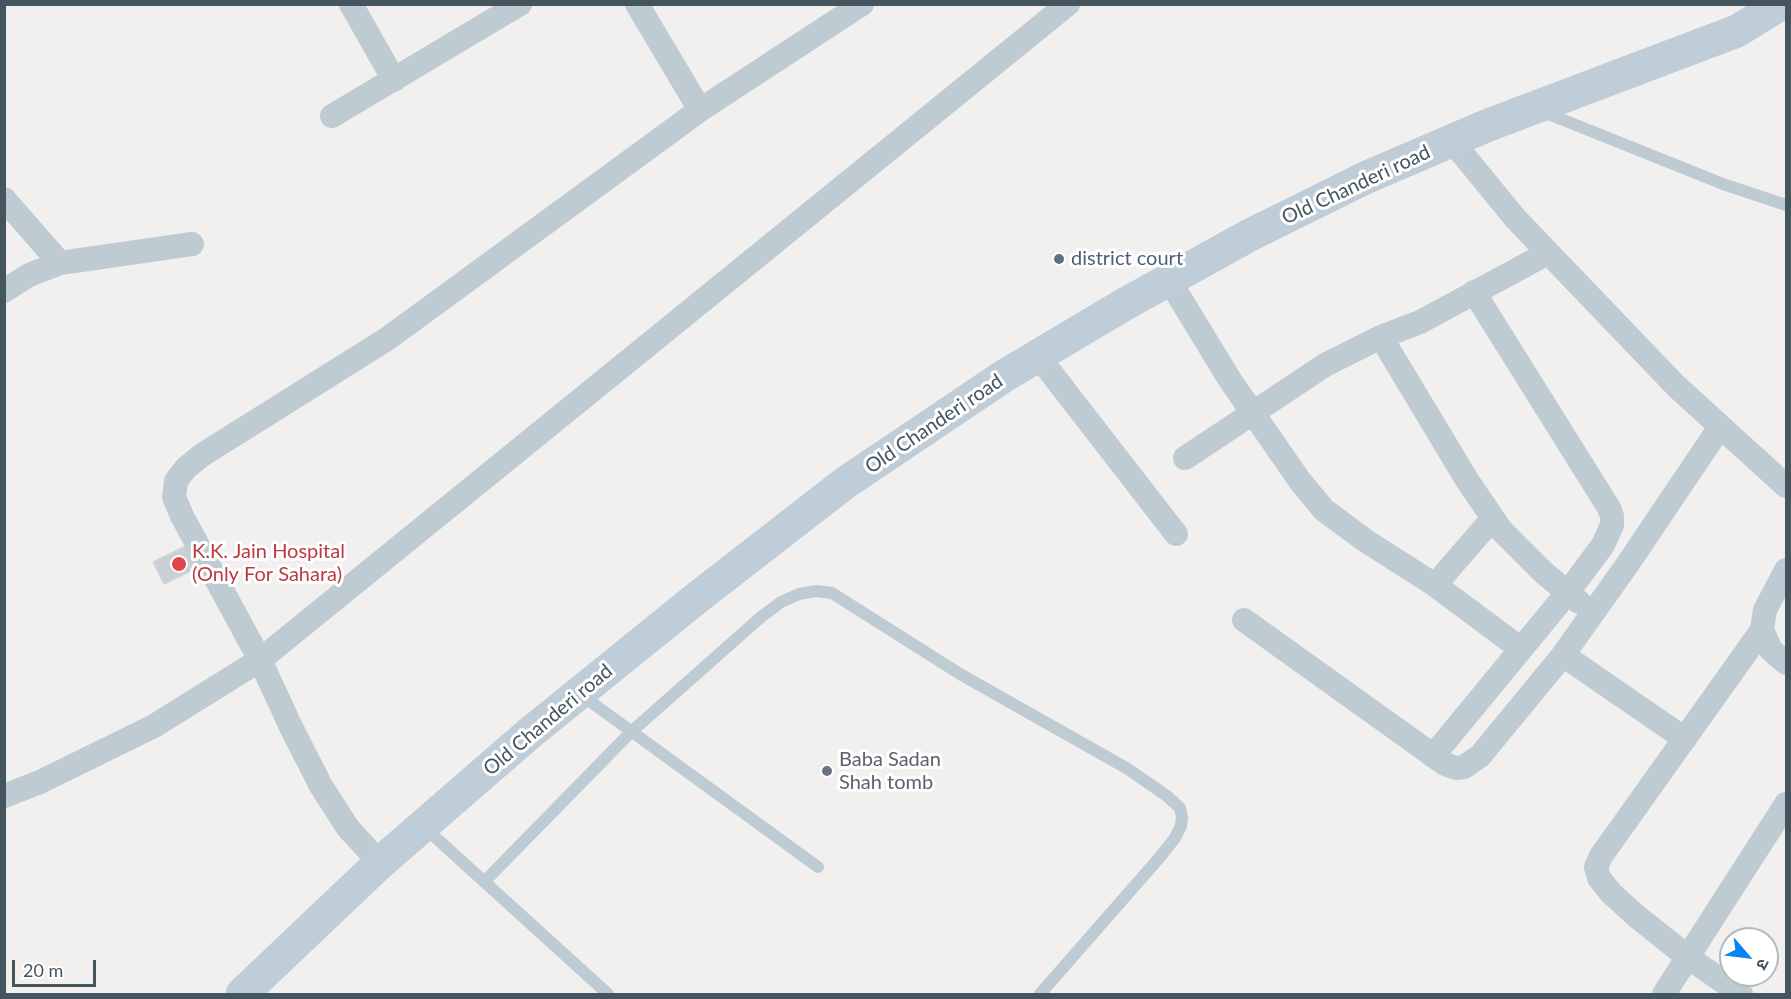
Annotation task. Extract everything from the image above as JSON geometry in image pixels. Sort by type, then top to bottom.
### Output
[{"type":"street","points":[[351,4],[394,80]]},
{"type":"street","points":[[332,116],[394,80],[484,14],[520,4]]},
{"type":"street","points":[[637,4],[700,110]]},
{"type":"street","points":[[380,862],[348,828],[321,786],[260,660],[182,516],[174,497],[176,481],[186,468],[202,455],[387,339],[700,110],[862,4]]},
{"type":"street","points":[[4,796],[39,782],[154,726],[260,660],[1068,4]]},
{"type":"street","name":"Old Chanderi road","points":[[242,994],[380,862],[531,732],[698,597],[845,483],[1004,376],[1250,235],[1355,183],[1762,14]]},
{"type":"street","points":[[1452,141],[1515,218],[1676,386],[1786,486]]},
{"type":"street","points":[[4,199],[60,263]]},
{"type":"street","points":[[4,291],[29,275],[60,263],[192,244]]},
{"type":"street","points":[[1185,458],[1325,365],[1381,337],[1420,322],[1548,252]]},
{"type":"street","points":[[1169,280],[1252,413],[1299,481],[1324,510],[1365,541],[1435,585],[1521,649]]},
{"type":"street","points":[[1433,756],[1568,592],[1604,544],[1612,525],[1609,508],[1474,292]]},
{"type":"street","points":[[1381,337],[1467,480],[1493,518],[1520,550],[1543,572],[1592,612]]},
{"type":"street","points":[[1038,356],[1176,534]]},
{"type":"street","points":[[1244,620],[1433,756],[1456,768],[1464,767],[1480,756],[1563,655],[1720,428]]},
{"type":"street","points":[[1435,585],[1493,518]]},
{"type":"street","points":[[1741,994],[1689,958],[1635,915],[1611,893],[1599,878],[1596,867],[1601,856],[1762,630],[1765,609],[1786,570]]},
{"type":"street","points":[[1762,630],[1771,650],[1786,663]]},
{"type":"street","points":[[1563,655],[1685,739]]},
{"type":"street","points":[[1664,994],[1786,804]]},
{"type":"lane","points":[[1534,108],[1723,184],[1786,205]]},
{"type":"lane","points":[[484,882],[631,732],[768,612],[781,602],[799,594],[816,591],[832,593],[960,674],[1128,770],[1180,808],[1181,826],[1160,857],[1040,994]]},
{"type":"lane","points":[[579,694],[818,867]]},
{"type":"lane","points":[[423,826],[608,994]]},
{"type":"building","points":[[192,543],[203,565],[164,584],[153,562]]},
{"type":"place","name":"district court","points":[[1059,259]]},
{"type":"place","name":"K.K. Jain Hospital (Only For Sahara)","points":[[179,564]]},
{"type":"place","name":"Baba Sadan Shah tomb","points":[[827,771]]}]
